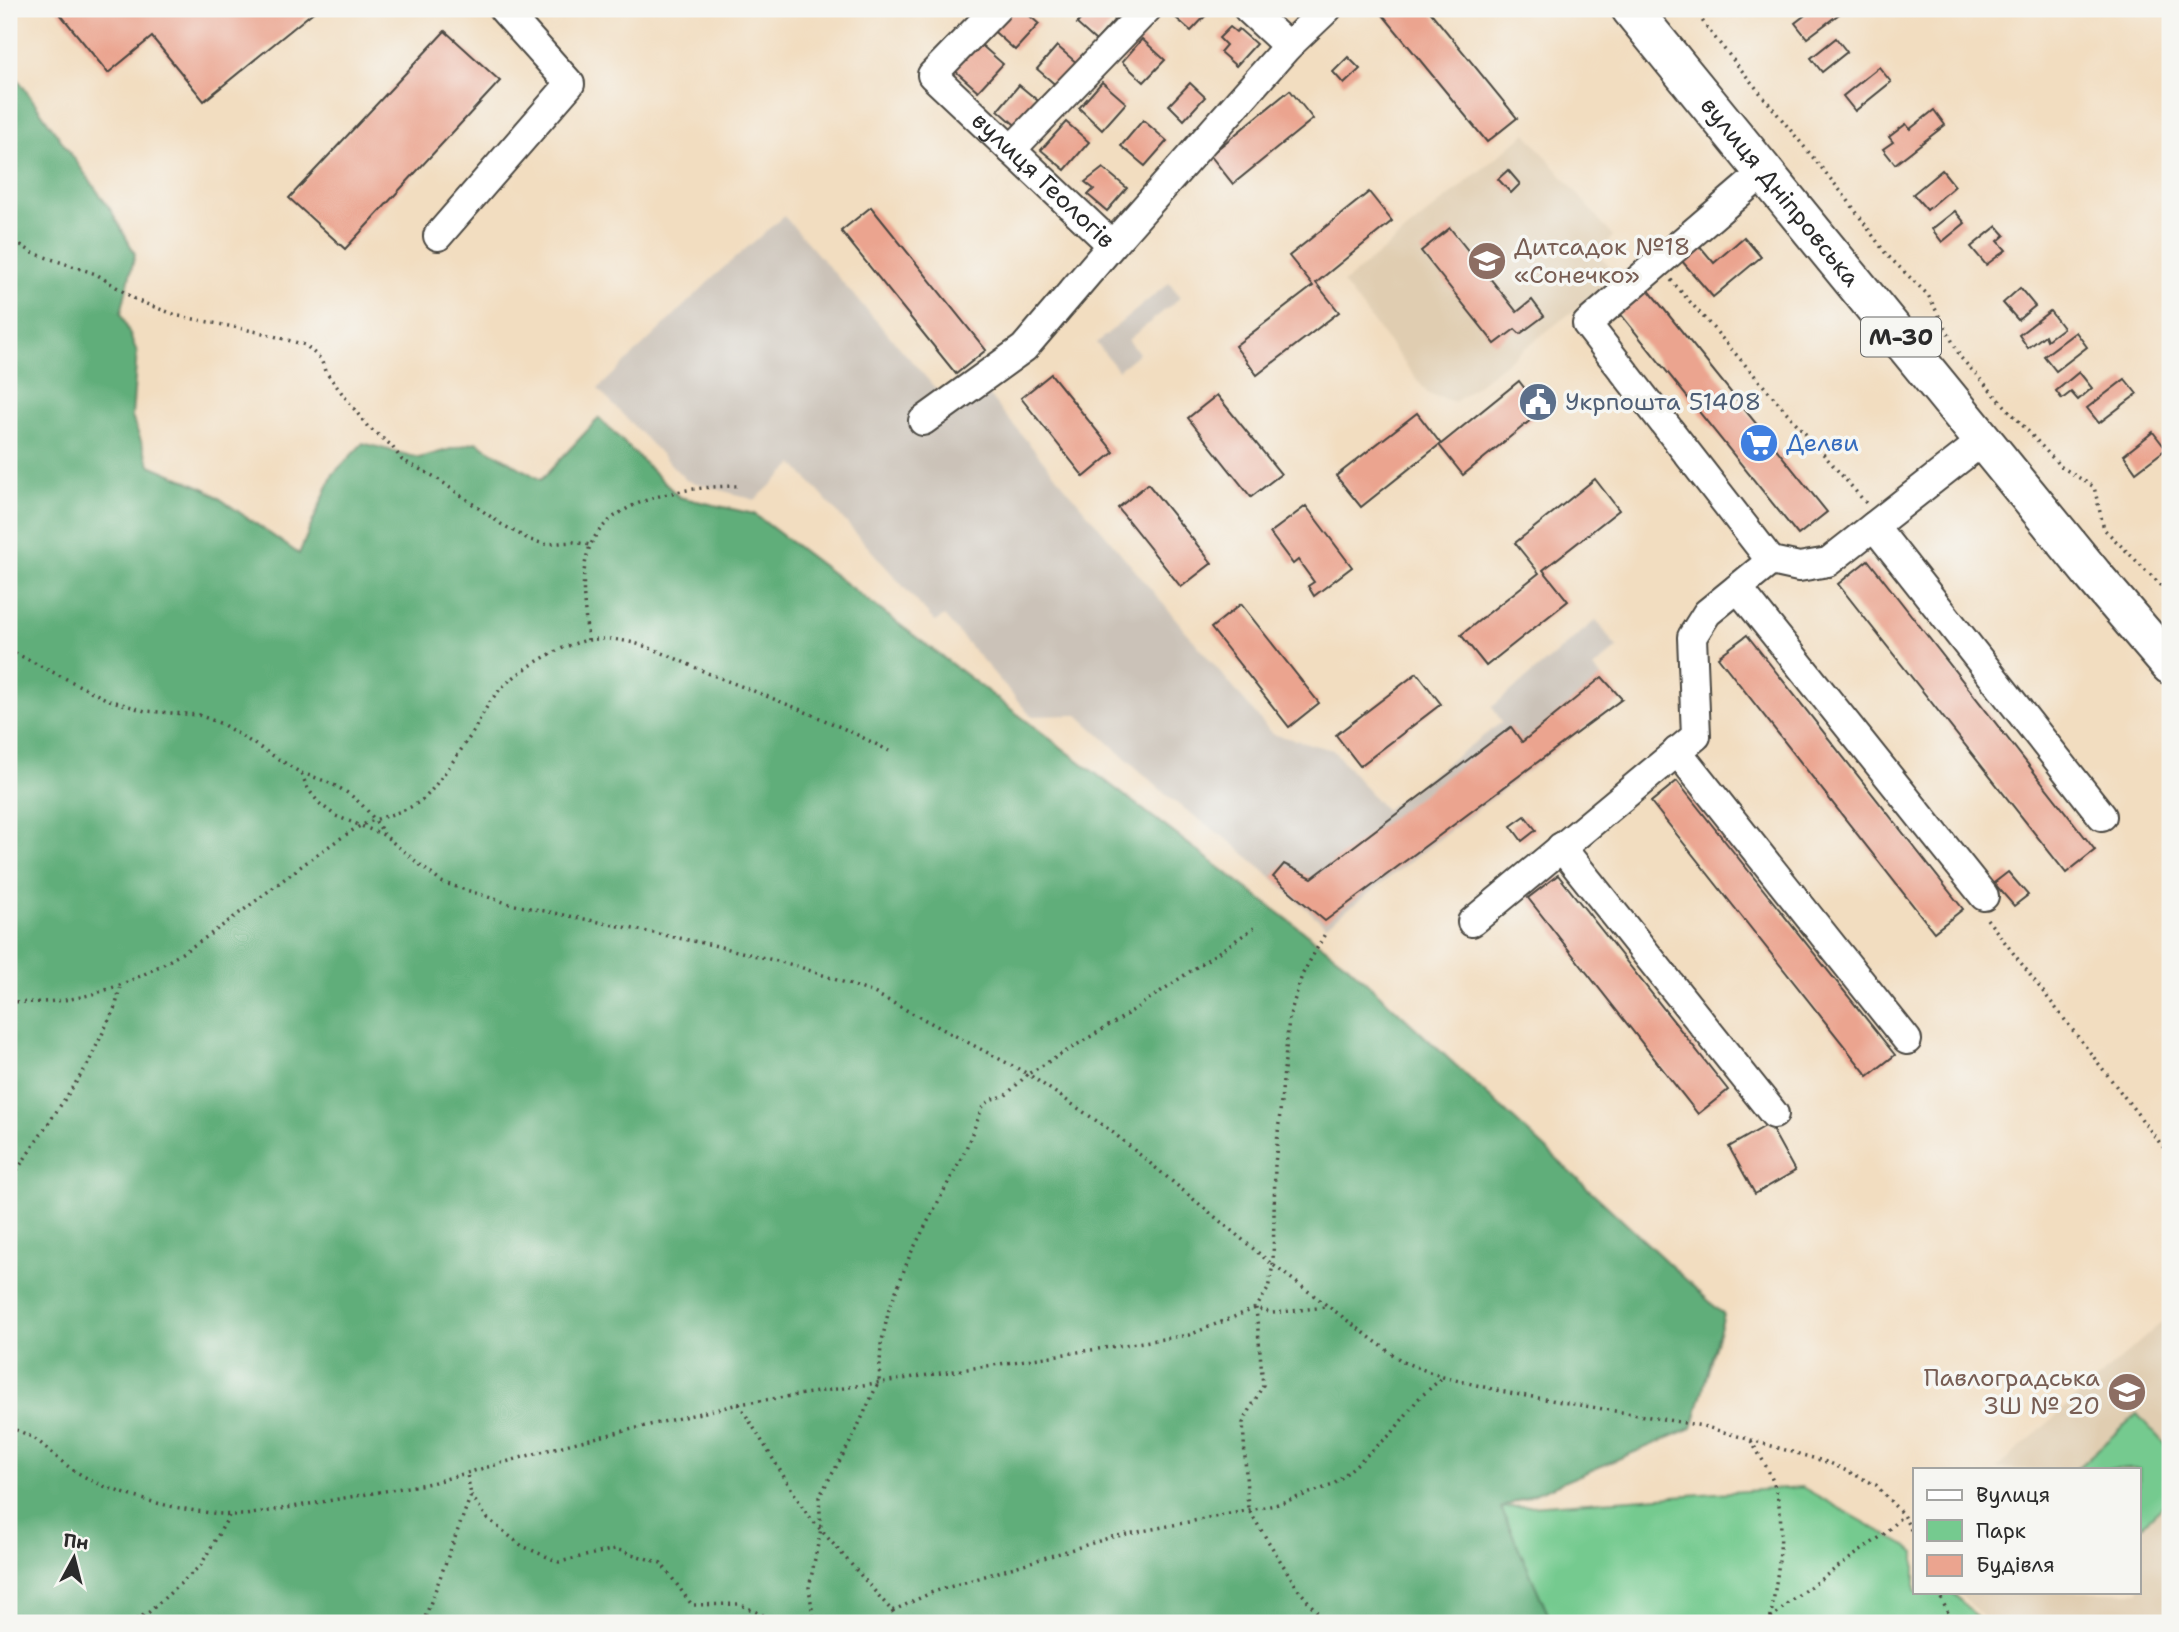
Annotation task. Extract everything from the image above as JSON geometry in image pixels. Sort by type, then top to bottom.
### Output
[{"type":"highway","name":"вулиця Дніпровська","points":[[1631,9],[2170,665]]},
{"type":"street","points":[[438,236],[570,83],[503,9]]},
{"type":"street","name":"вулиця Геологів","points":[[996,9],[932,75],[1112,245],[1288,46],[1327,9]]},
{"type":"street","points":[[1011,150],[1147,9]]},
{"type":"street","points":[[1248,9],[1288,46]]},
{"type":"street","points":[[1765,171],[1587,324],[1771,561],[1799,568],[1828,562],[1985,439]]},
{"type":"street","points":[[923,421],[1024,348],[1112,245]]},
{"type":"street","points":[[1878,523],[2102,816]]},
{"type":"street","points":[[1472,922],[1696,736],[1692,637],[1707,613],[1771,561]]},
{"type":"street","points":[[1738,588],[1984,896]]},
{"type":"street","points":[[1677,751],[1907,1040]]},
{"type":"street","points":[[1561,847],[1774,1114]]},
{"type":"path","points":[[1695,9],[1707,28],[1847,199],[1886,254],[1928,295],[1961,358],[2060,466],[2094,487],[2104,529],[2170,594]]},
{"type":"path","points":[[9,237],[33,253],[96,274],[138,302],[179,316],[263,333],[305,345],[321,359],[325,371],[368,427],[391,445],[401,460],[435,477],[501,524],[530,540],[545,544],[574,542],[590,545]]},
{"type":"path","points":[[1657,263],[1878,523]]},
{"type":"path","points":[[588,640],[584,576],[590,545],[616,516],[650,499],[698,486],[740,486]]},
{"type":"path","points":[[9,1001],[28,1003],[66,1000],[120,987],[232,919],[358,827],[410,808],[429,793],[472,732],[487,702],[510,681],[536,663],[588,640],[614,640],[652,648],[848,729],[889,751]]},
{"type":"path","points":[[9,650],[106,699],[145,711],[182,712],[211,719],[302,773],[334,784],[351,794],[369,810],[384,835],[441,882],[510,904],[713,945],[797,967],[874,993],[1028,1074],[1110,1130],[1273,1265],[1403,1362],[1443,1377],[1509,1393],[1703,1426],[1830,1462],[1876,1485],[1903,1515],[1913,1533]]},
{"type":"path","points":[[302,773],[308,789],[319,803],[358,827],[384,835]]},
{"type":"path","points":[[1984,896],[1987,919],[2170,1156]]},
{"type":"path","points":[[814,1623],[809,1588],[821,1529],[819,1497],[852,1439],[879,1381],[881,1345],[889,1309],[927,1219],[965,1151],[983,1106],[992,1098],[1005,1096],[1028,1074],[1120,1019],[1254,928]]},
{"type":"path","points":[[9,1428],[31,1434],[76,1472],[145,1500],[229,1516],[324,1502],[467,1474],[573,1443],[739,1404],[1189,1335],[1256,1308],[1268,1289],[1273,1265],[1275,1164],[1289,1018],[1302,975],[1326,932]]},
{"type":"path","points":[[9,1182],[87,1066],[116,1005],[120,987]]},
{"type":"path","points":[[1256,1308],[1272,1313],[1327,1307]]},
{"type":"path","points":[[1256,1308],[1263,1385],[1243,1423],[1248,1509],[1298,1589],[1326,1623]]},
{"type":"path","points":[[892,1611],[933,1592],[1112,1538],[1275,1505],[1333,1485],[1392,1433],[1418,1399],[1443,1377]]},
{"type":"path","points":[[739,1404],[807,1514],[900,1623]]},
{"type":"path","points":[[1751,1441],[1772,1476],[1780,1503],[1779,1564],[1769,1622]]},
{"type":"path","points":[[467,1474],[471,1495],[488,1519],[522,1546],[559,1562],[615,1549],[661,1563],[692,1605],[739,1604],[780,1623]]},
{"type":"path","points":[[423,1623],[471,1495]]},
{"type":"path","points":[[1769,1622],[1811,1586],[1883,1535],[1903,1515]]},
{"type":"path","points":[[130,1623],[149,1612],[201,1565],[229,1516]]},
{"type":"path","points":[[1939,1594],[1953,1623]]},
{"type":"shaded area","name":"Дитсадок №18 «Сонечко»","points":[[1526,133],[1613,236],[1597,254],[1611,268],[1603,288],[1455,402],[1428,394],[1343,283]]},
{"type":"shaded area","points":[[784,216],[938,391],[986,392],[1272,734],[1333,750],[1385,810],[1502,722],[1492,707],[1596,620],[1617,648],[1593,668],[1622,699],[1326,926],[1231,842],[1172,800],[1078,715],[1031,716],[944,616],[935,622],[794,464],[755,500],[686,480],[598,389],[721,270]]},
{"type":"shaded area","points":[[1169,283],[1181,297],[1128,340],[1139,353],[1118,370],[1096,343]]},
{"type":"shaded area","name":"Павлоградська ЗШ № 20","points":[[2170,1315],[2170,1623],[1989,1623],[1960,1594],[2140,1594],[2140,1468],[1997,1468]]},
{"type":"green space","points":[[9,72],[17,78],[112,212],[135,254],[121,313],[137,352],[132,417],[150,465],[206,489],[299,554],[333,474],[363,443],[419,458],[476,442],[541,480],[599,418],[679,497],[754,514],[1349,966],[1724,1315],[1692,1428],[1501,1508],[1552,1623],[9,1623]]},
{"type":"green space","points":[[2137,1414],[2170,1450],[2170,1499],[2140,1527],[2140,1468],[2077,1468]]},
{"type":"green space","points":[[1802,1487],[1913,1551],[1913,1594],[1954,1594],[1983,1623],[1552,1623],[1500,1508]]},
{"type":"building","points":[[56,9],[317,9],[204,101],[152,37],[108,73]]},
{"type":"building","points":[[1003,9],[1022,9],[1039,24],[1015,50],[988,26]]},
{"type":"building","points":[[1089,9],[1108,9],[1117,17],[1096,41],[1077,24]]},
{"type":"building","points":[[1166,9],[1212,9],[1191,31]]},
{"type":"building","points":[[1378,9],[1428,9],[1517,118],[1487,142]]},
{"type":"building","points":[[1813,9],[1843,11],[1807,38],[1795,23]]},
{"type":"building","points":[[1230,27],[1236,32],[1239,29],[1256,44],[1236,66],[1220,52],[1226,45],[1219,38]]},
{"type":"building","points":[[445,31],[500,81],[345,249],[289,198]]},
{"type":"building","points":[[1836,38],[1847,52],[1822,72],[1811,58]]},
{"type":"building","points":[[1142,39],[1165,60],[1144,82],[1122,62]]},
{"type":"building","points":[[978,42],[1003,64],[978,91],[953,69]]},
{"type":"building","points":[[1057,46],[1078,64],[1058,87],[1037,69]]},
{"type":"building","points":[[1348,57],[1360,69],[1344,84],[1333,72]]},
{"type":"building","points":[[1879,67],[1891,82],[1855,111],[1843,96]]},
{"type":"building","points":[[1102,82],[1126,103],[1102,130],[1079,108]]},
{"type":"building","points":[[1190,83],[1205,97],[1184,120],[1169,105]]},
{"type":"building","points":[[1019,85],[1043,105],[1022,131],[998,110]]},
{"type":"building","points":[[1290,90],[1313,119],[1233,184],[1210,155]]},
{"type":"building","points":[[1934,110],[1945,125],[1895,164],[1883,149],[1893,142],[1889,137],[1906,124],[1910,129]]},
{"type":"building","points":[[1143,120],[1167,141],[1145,166],[1121,146]]},
{"type":"building","points":[[1066,122],[1089,142],[1065,170],[1041,150]]},
{"type":"building","points":[[1103,168],[1127,188],[1107,211],[1088,195],[1094,189],[1085,182]]},
{"type":"building","points":[[1508,170],[1520,184],[1511,193],[1498,179]]},
{"type":"building","points":[[1942,170],[1955,186],[1927,210],[1913,194]]},
{"type":"building","points":[[1369,192],[1392,221],[1316,283],[1339,312],[1257,375],[1235,346],[1313,286],[1289,256]]},
{"type":"building","points":[[871,207],[986,350],[956,374],[841,231]]},
{"type":"building","points":[[1955,211],[1965,223],[1942,242],[1932,229]]},
{"type":"building","points":[[1997,226],[2005,235],[1998,241],[2006,250],[1986,265],[1971,247]]},
{"type":"building","points":[[1450,228],[1517,312],[1532,300],[1544,316],[1520,334],[1515,329],[1495,344],[1421,251]]},
{"type":"building","points":[[1744,237],[1761,257],[1713,297],[1675,253],[1693,238],[1714,263]]},
{"type":"building","points":[[1647,288],[1827,512],[1798,535],[1618,311]]},
{"type":"building","points":[[2020,288],[2035,306],[2018,320],[2003,303]]},
{"type":"building","points":[[2050,311],[2063,328],[2047,340],[2045,335],[2028,348],[2019,335]]},
{"type":"building","points":[[2076,332],[2087,347],[2056,371],[2044,356]]},
{"type":"building","points":[[2079,372],[2092,388],[2078,400],[2071,392],[2062,399],[2056,391]]},
{"type":"building","points":[[1051,374],[1114,452],[1084,477],[1021,398]]},
{"type":"building","points":[[2125,379],[2137,394],[2099,423],[2087,408]]},
{"type":"building","points":[[1519,381],[1542,411],[1463,475],[1439,445],[1361,507],[1336,476],[1417,413],[1441,444]]},
{"type":"building","points":[[1217,395],[1281,474],[1251,497],[1188,418]]},
{"type":"building","points":[[2153,432],[2166,449],[2136,472],[2124,455]]},
{"type":"building","points":[[1595,479],[1619,510],[1543,570],[1568,601],[1486,666],[1461,635],[1539,573],[1515,543]]},
{"type":"building","points":[[1148,484],[1212,563],[1181,587],[1118,508]]},
{"type":"building","points":[[1306,506],[1352,567],[1314,596],[1308,586],[1314,582],[1298,560],[1293,564],[1270,533]]},
{"type":"building","points":[[1868,560],[2095,850],[2066,873],[1838,584]]},
{"type":"building","points":[[1241,604],[1319,703],[1289,727],[1211,628]]},
{"type":"building","points":[[1747,635],[1963,909],[1934,932],[1718,657]]},
{"type":"building","points":[[1417,673],[1441,704],[1360,766],[1336,735]]},
{"type":"building","points":[[1602,677],[1622,699],[1325,921],[1273,877],[1284,864],[1312,878],[1511,727],[1522,742]]},
{"type":"building","points":[[1677,781],[1895,1055],[1868,1076],[1651,802]]},
{"type":"building","points":[[1525,816],[1536,830],[1522,841],[1511,826]]},
{"type":"building","points":[[2008,872],[2028,895],[2014,906],[1994,883]]},
{"type":"building","points":[[1558,875],[1728,1090],[1698,1114],[1528,898]]},
{"type":"building","points":[[1769,1124],[1795,1171],[1755,1194],[1729,1147]]},
{"type":"place","name":"Дитсадок №18 «Сонечко»","points":[[1487,261]]},
{"type":"place","name":"Укрпошта 51408","points":[[1538,402]]},
{"type":"place","name":"Делви","points":[[1759,443]]},
{"type":"place","name":"Павлоградська ЗШ № 20","points":[[2127,1392]]}]
